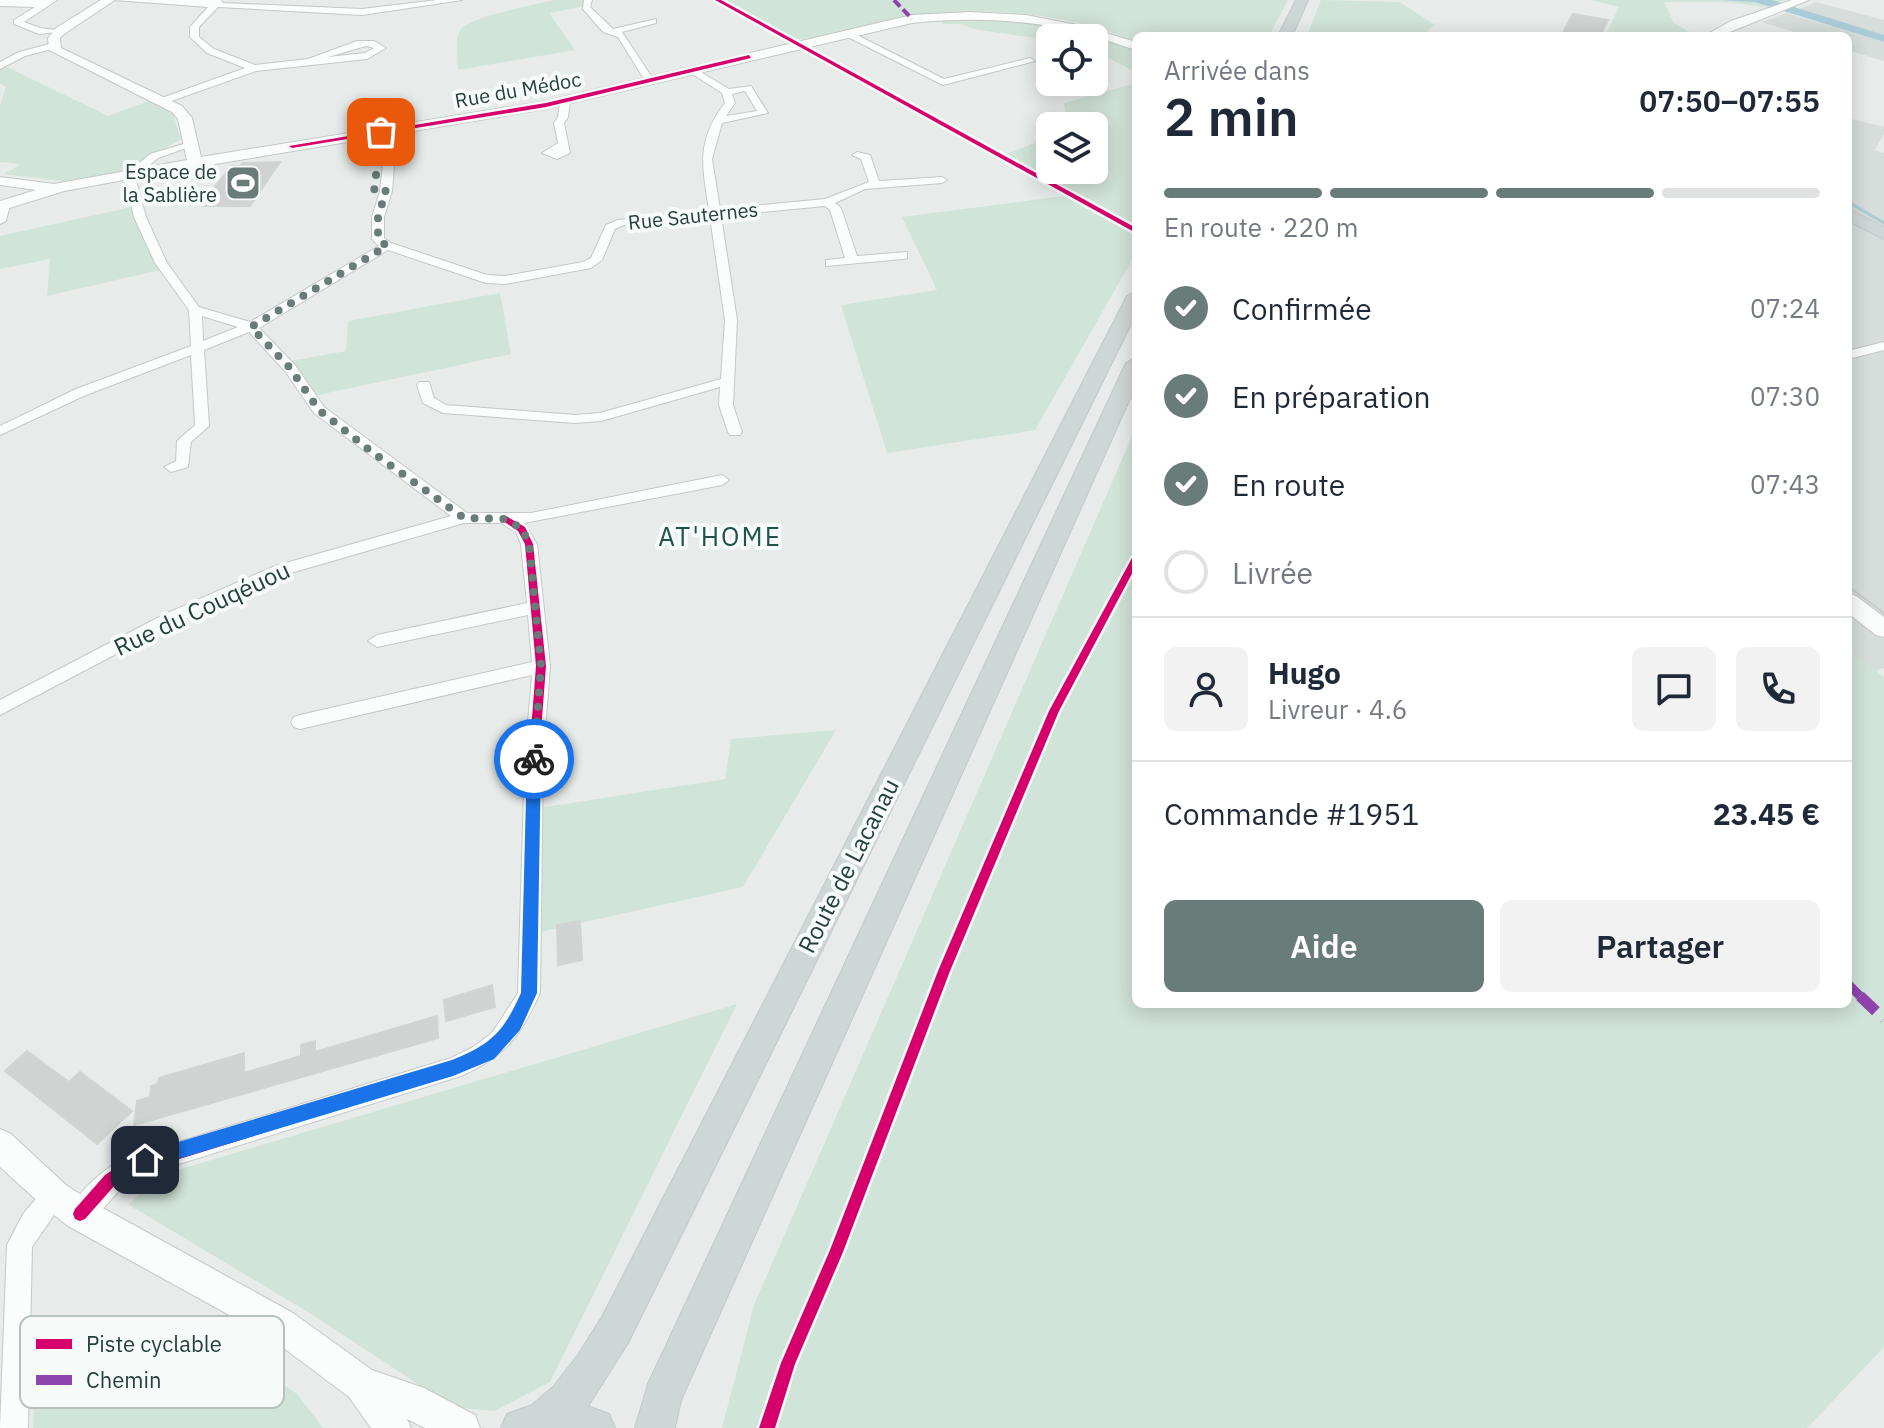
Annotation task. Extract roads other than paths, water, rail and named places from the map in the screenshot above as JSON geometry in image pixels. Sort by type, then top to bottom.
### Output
[{"type":"main road","points":[[1287,32],[1302,0]]},
{"type":"main road","points":[[1852,218],[1884,236]]},
{"type":"main road","name":"Route de Lacanau","points":[[532,1424],[571,1399],[590,1375],[615,1330],[1132,304]]},
{"type":"main road","name":"Route de Lacanau","points":[[655,1428],[662,1398],[1132,372]]},
{"type":"main road","points":[[532,1424],[577,1421],[595,1428]]},
{"type":"street","points":[[109,0],[60,31],[54,38],[53,46],[60,55],[163,101],[185,118],[193,142],[195,163]]},
{"type":"street","points":[[118,0],[217,2],[331,11],[394,10],[458,0]]},
{"type":"street","points":[[331,11],[345,0]]},
{"type":"street","points":[[588,0],[586,7],[606,30],[621,35],[650,82]]},
{"type":"street","points":[[1720,32],[1803,0]]},
{"type":"street","points":[[49,2],[17,22],[39,31],[60,31]]},
{"type":"street","points":[[0,3],[49,2]]},
{"type":"street","points":[[217,2],[199,17],[192,27],[192,35],[203,47],[254,68]]},
{"type":"street","name":"Rue du Médoc","points":[[0,181],[74,189],[311,142],[565,101],[847,33],[924,18],[995,16],[1055,24],[1132,45]]},
{"type":"street","points":[[1729,32],[1751,19]]},
{"type":"street","points":[[613,32],[653,21]]},
{"type":"street","points":[[847,33],[943,82],[1030,61]]},
{"type":"street","points":[[163,101],[254,68],[367,56],[381,48],[375,43],[356,44],[312,61]]},
{"type":"street","points":[[3,63],[22,54],[53,46]]},
{"type":"street","points":[[694,71],[727,92],[730,103],[717,120],[708,141],[707,159],[731,320],[726,405],[735,432]]},
{"type":"street","points":[[717,120],[763,113],[748,88],[727,92]]},
{"type":"street","points":[[561,145],[559,123],[565,101]]},
{"type":"street","points":[[0,431],[81,392],[251,327],[387,246],[378,239],[378,217],[386,191],[374,192],[386,131]]},
{"type":"street","points":[[171,467],[183,464],[184,441],[202,426],[195,310],[161,263],[140,217],[130,178],[154,156],[193,142]]},
{"type":"street","points":[[857,155],[866,157],[875,185]]},
{"type":"street","name":"Rue Sauternes","points":[[387,246],[486,279],[505,280],[587,265],[596,260],[610,227],[622,222],[827,202],[875,185],[942,180]]},
{"type":"street","points":[[0,221],[2,205],[61,187]]},
{"type":"street","points":[[827,202],[835,208],[852,260]]},
{"type":"street","points":[[830,263],[903,255]]},
{"type":"street","points":[[195,310],[251,327],[290,368],[319,410],[464,518]]},
{"type":"street","points":[[1852,354],[1884,346]]},
{"type":"street","points":[[424,385],[428,400],[443,409],[575,419],[601,417],[728,381]]},
{"type":"street","name":"Rue du Couqéuou","points":[[0,708],[169,619],[260,578],[322,557],[464,518],[531,518],[722,480]]},
{"type":"street","points":[[14,1428],[20,1245],[32,1223],[128,1168],[453,1068],[488,1053],[515,1025],[529,993],[534,757],[541,666],[529,544],[522,529],[506,519]]},
{"type":"street","points":[[1852,604],[1884,629]]},
{"type":"street","points":[[377,641],[536,607]]},
{"type":"street","points":[[300,722],[541,666]]},
{"type":"street","points":[[0,1145],[68,1205],[265,1316]]},
{"type":"street","points":[[284,1327],[362,1384],[411,1401],[462,1428]]},
{"type":"street","points":[[362,1384],[393,1428]]},
{"type":"water","points":[[1721,0],[1772,0],[1884,35],[1884,42],[1852,32],[1755,2]]},
{"type":"waterway","points":[[1852,204],[1884,223]]},
{"type":"tram line","points":[[1852,589],[1884,613]]},
{"type":"place","name":"Espace de la Sablière","points":[[243,183]]},
{"type":"district","name":"AT'HOME","points":[[720,537]]}]
